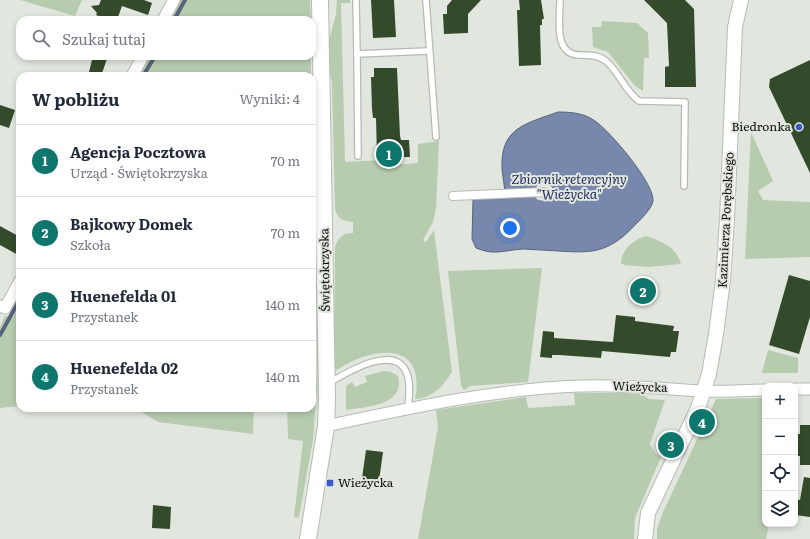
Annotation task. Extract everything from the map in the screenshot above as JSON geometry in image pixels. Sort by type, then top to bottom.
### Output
[{"type":"main road","name":"Świętokrzyska","points":[[308,539],[326,426],[327,384],[320,0]]},
{"type":"street","points":[[165,16],[174,0]]},
{"type":"street","name":"Kazimierza Porębskiego","points":[[645,539],[648,513],[698,408],[704,391],[716,334],[723,280],[735,27],[741,0]]},
{"type":"street","points":[[134,72],[141,60]]},
{"type":"street","points":[[452,196],[544,192]]},
{"type":"street","points":[[0,306],[5,308],[16,288]]},
{"type":"street","name":"Wieżycka","points":[[326,426],[408,408],[494,394],[580,386],[629,386],[704,391],[762,390]]},
{"type":"street","points":[[798,389],[810,389]]},
{"type":"lane","points":[[356,0],[358,156]]},
{"type":"lane","points":[[426,0],[428,51],[436,137]]},
{"type":"lane","points":[[560,0],[560,38],[566,52],[572,55],[591,55],[607,62],[634,97],[640,101],[685,102],[684,186]]},
{"type":"lane","points":[[357,54],[428,51]]},
{"type":"lane","points":[[327,384],[354,368],[374,362],[394,361],[403,366],[407,372],[409,381],[408,408]]},
{"type":"green space","points":[[20,0],[82,0],[75,16]]},
{"type":"green space","points":[[179,0],[310,0],[311,16],[170,16]]},
{"type":"green space","points":[[337,0],[350,0],[350,3],[341,3],[345,162],[382,160],[382,166],[418,163],[418,144],[439,141],[436,209],[433,222],[423,240],[426,242],[434,230],[452,372],[437,390],[432,394],[421,398],[415,399],[416,380],[413,366],[405,357],[393,353],[380,353],[365,356],[337,370],[334,368],[335,247],[342,236],[353,233],[353,222],[339,218],[335,209],[332,83],[327,56],[328,44],[336,14]]},
{"type":"green space","points":[[602,21],[637,23],[648,33],[649,58],[644,58],[643,91],[635,86],[608,52],[593,47],[592,27],[601,27]]},
{"type":"green space","points":[[147,60],[311,60],[311,72],[140,72]]},
{"type":"green space","points":[[751,132],[773,181],[758,191],[763,200],[810,202],[810,257],[745,259]]},
{"type":"green space","points":[[646,236],[663,243],[672,249],[679,258],[681,264],[649,267],[624,265],[621,263],[626,249],[637,240]]},
{"type":"green space","points":[[542,268],[528,382],[470,386],[464,390],[461,385],[448,271]]},
{"type":"green space","points":[[16,311],[16,406],[0,408],[0,327],[5,316],[13,317]]},
{"type":"green space","points":[[768,350],[798,358],[798,373],[762,373]]},
{"type":"green space","points":[[316,371],[317,387],[316,400]]},
{"type":"green space","points":[[384,371],[391,372],[398,376],[399,386],[396,394],[390,399],[373,406],[346,410],[346,386],[352,382],[355,387],[367,382],[365,376]]},
{"type":"green space","points":[[574,393],[642,394],[649,399],[665,400],[650,444],[656,454],[661,457],[635,518],[634,539],[418,539],[438,427],[436,410],[526,397],[528,408],[575,405]]},
{"type":"green space","points":[[762,398],[762,527],[768,527],[766,539],[657,539],[657,529],[663,512],[716,399]]},
{"type":"green space","points":[[142,412],[254,412],[253,434],[158,422]]},
{"type":"green space","points":[[287,412],[315,412],[313,440],[299,517],[296,518],[294,517],[303,441],[288,439]]},
{"type":"water","name":"Zbiornik retencyjny \"Wieżycka\"","points":[[558,112],[586,116],[595,121],[611,135],[630,158],[647,183],[652,193],[653,201],[651,207],[625,235],[614,243],[594,251],[570,252],[523,249],[489,252],[476,248],[472,239],[473,199],[505,197],[502,155],[505,144],[510,136],[525,124]]},
{"type":"pier","points":[[543,182],[552,187],[552,198],[548,201],[538,200],[534,196],[505,197],[505,189],[536,188],[538,184]]},
{"type":"building","points":[[101,0],[144,0],[152,3],[148,15],[122,6],[118,16],[99,16],[96,15],[97,13],[91,6],[99,5]]},
{"type":"building","points":[[371,0],[394,0],[396,37],[373,38]]},
{"type":"building","points":[[452,0],[481,0],[468,14],[468,33],[444,34],[443,14],[447,14],[447,6]]},
{"type":"building","points":[[519,0],[541,0],[544,19],[542,19],[542,25],[540,25],[541,65],[519,66],[517,10],[520,10]]},
{"type":"building","points":[[644,0],[685,0],[694,9],[696,87],[665,87],[665,67],[669,66],[667,23]]},
{"type":"building","points":[[92,60],[107,60],[102,72],[89,72]]},
{"type":"building","name":"Biedronka","points":[[810,60],[810,173],[769,87],[770,79]]},
{"type":"building","points":[[374,68],[397,68],[400,136],[401,140],[409,140],[410,157],[396,157],[396,160],[377,158],[376,118],[373,118],[372,109],[371,77],[374,77]]},
{"type":"building","points":[[0,105],[15,110],[9,128],[0,125]]},
{"type":"building","points":[[0,226],[16,235],[16,254],[0,245]]},
{"type":"building","points":[[789,275],[810,281],[810,317],[799,354],[769,345]]},
{"type":"building","points":[[616,315],[635,317],[635,321],[674,326],[673,331],[679,331],[676,352],[671,352],[670,357],[602,351],[601,358],[559,355],[552,355],[552,358],[540,357],[543,331],[554,332],[554,338],[613,342]]},
{"type":"building","points":[[800,425],[810,425],[810,465],[800,465],[800,456],[798,456],[798,434],[800,434]]},
{"type":"building","points":[[366,450],[383,452],[378,488],[361,485]]},
{"type":"building","points":[[804,477],[810,478],[810,517],[798,515],[798,500],[800,500]]},
{"type":"building","points":[[153,505],[171,507],[170,529],[152,528]]},
{"type":"waterway","points":[[176,16],[185,0]]},
{"type":"waterway","points":[[145,72],[153,60]]},
{"type":"waterway","points":[[0,335],[16,306]]},
{"type":"place","name":"Biedronka","points":[[799,127]]},
{"type":"place","name":"Agencja Pocztowa","points":[[389,154]]},
{"type":"place","name":"Bajkowy Domek","points":[[643,291]]},
{"type":"place","name":"Huenefelda 02","points":[[702,422]]},
{"type":"place","name":"Huenefelda 01","points":[[671,445]]},
{"type":"place","name":"Wieżycka","points":[[330,483]]}]
